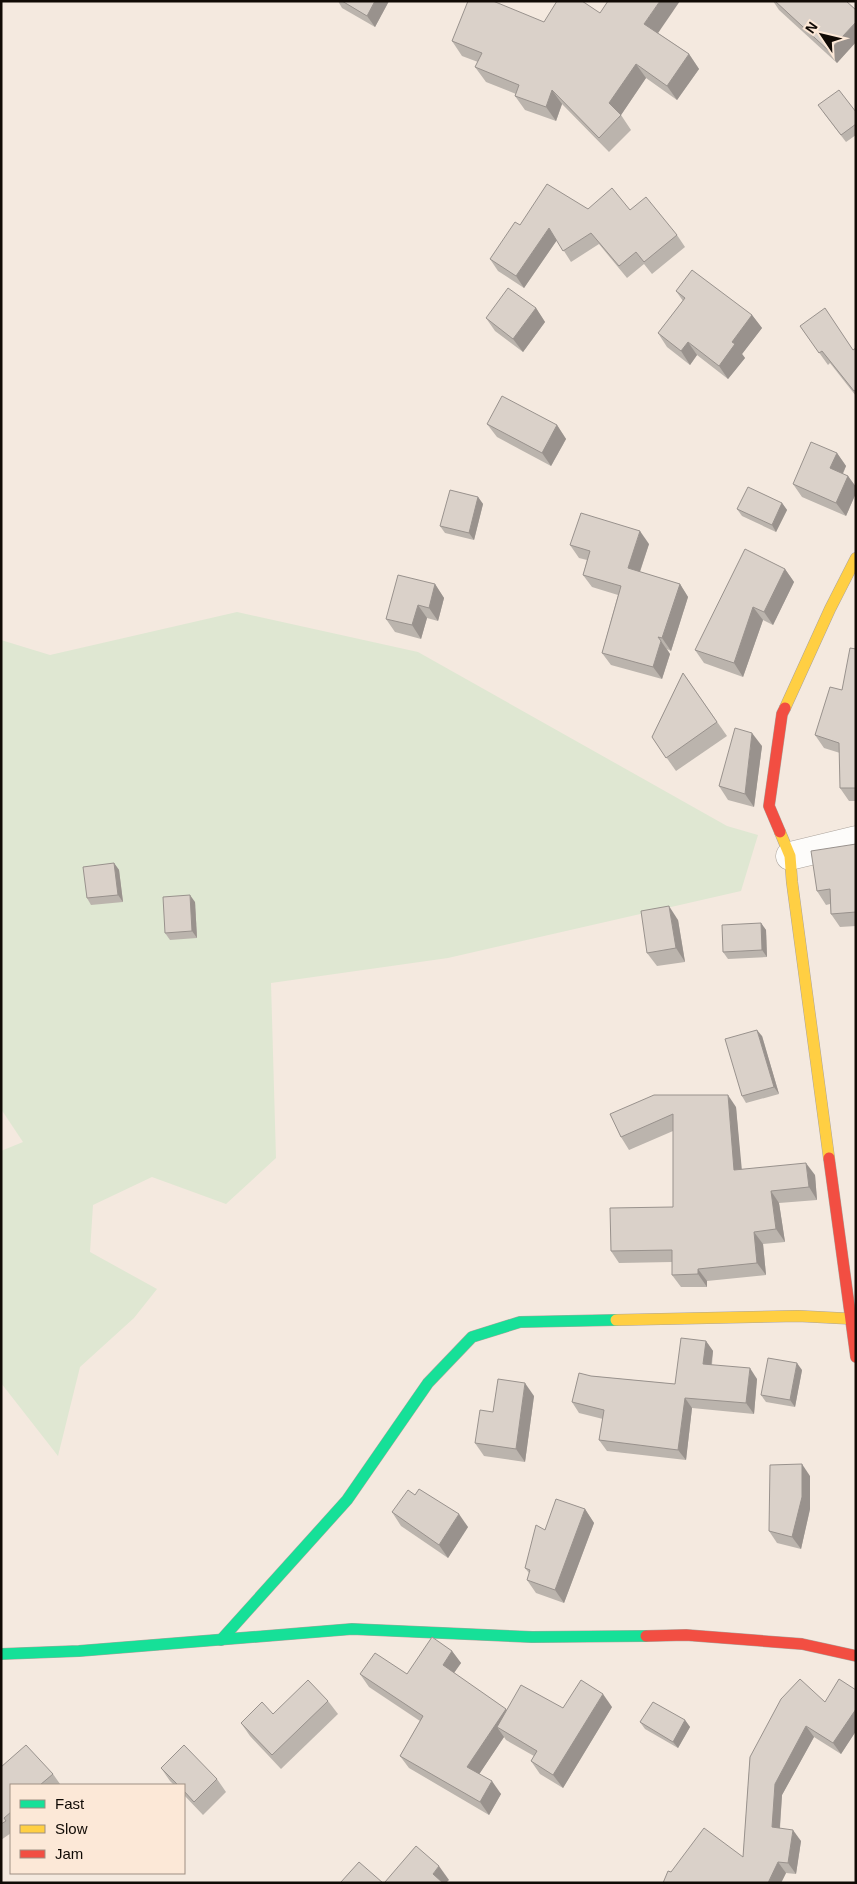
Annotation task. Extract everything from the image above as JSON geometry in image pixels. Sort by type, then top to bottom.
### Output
[{"type":"street","points":[[856,558],[830,609],[782,714],[769,806],[790,856],[792,882],[853,1319],[856,1356]]},
{"type":"street","points":[[790,856],[856,840]]},
{"type":"street","points":[[221,1640],[347,1500],[428,1383],[472,1337],[520,1322],[798,1316],[853,1319]]},
{"type":"street","points":[[1,1654],[79,1651],[352,1629],[532,1638],[686,1635],[802,1644],[856,1656]]},
{"type":"green space","points":[[237,612],[418,652],[727,826],[758,835],[741,891],[448,958],[271,983],[276,1158],[226,1204],[152,1177],[93,1205],[90,1252],[157,1289],[134,1318],[80,1367],[58,1456],[1,1383],[1,1151],[23,1142],[1,1109],[1,640],[50,655]]},
{"type":"building","points":[[342,1],[375,1],[367,16]]},
{"type":"building","points":[[468,1],[493,1],[544,22],[557,1],[582,1],[600,13],[608,1],[660,1],[644,24],[689,54],[667,86],[636,64],[609,103],[621,115],[599,138],[552,90],[546,107],[515,96],[519,85],[475,67],[482,53],[452,41]]},
{"type":"building","points":[[775,1],[846,1],[856,10],[856,22],[829,51]]},
{"type":"building","points":[[839,90],[856,112],[856,124],[841,135],[818,105]]},
{"type":"building","points":[[547,184],[588,209],[612,188],[630,210],[646,197],[677,235],[644,262],[636,252],[619,266],[591,233],[563,251],[549,228],[516,276],[490,259],[515,222],[520,225]]},
{"type":"building","points":[[692,270],[752,315],[732,342],[735,344],[719,366],[688,342],[681,351],[658,333],[685,298],[676,291]]},
{"type":"building","points":[[508,288],[536,308],[513,339],[486,318]]},
{"type":"building","points":[[825,308],[853,350],[856,348],[856,390],[854,391],[822,351],[819,353],[800,326]]},
{"type":"building","points":[[502,396],[557,425],[542,453],[487,424]]},
{"type":"building","points":[[811,442],[837,453],[830,468],[848,476],[836,503],[793,484]]},
{"type":"building","points":[[748,487],[782,503],[772,525],[737,509]]},
{"type":"building","points":[[450,490],[478,497],[469,533],[440,526]]},
{"type":"building","points":[[581,513],[640,531],[628,568],[680,584],[662,638],[658,637],[661,641],[653,667],[602,653],[621,586],[583,575],[590,551],[570,545]]},
{"type":"building","points":[[745,549],[785,569],[764,612],[753,607],[734,663],[695,650]]},
{"type":"building","points":[[398,575],[435,584],[429,608],[418,605],[412,625],[386,619]]},
{"type":"building","points":[[850,648],[856,649],[856,788],[840,788],[839,743],[815,735],[830,687],[842,690]]},
{"type":"building","points":[[683,673],[717,722],[666,758],[652,737]]},
{"type":"building","points":[[735,728],[752,733],[745,794],[719,786]]},
{"type":"building","points":[[856,844],[856,912],[831,914],[830,889],[817,891],[811,851]]},
{"type":"building","points":[[114,863],[118,895],[87,898],[83,867]]},
{"type":"building","points":[[190,895],[192,931],[165,933],[163,897]]},
{"type":"building","points":[[669,906],[676,948],[647,953],[641,911]]},
{"type":"building","points":[[761,923],[762,950],[723,952],[722,925]]},
{"type":"building","points":[[757,1030],[774,1087],[742,1096],[725,1039]]},
{"type":"building","points":[[654,1095],[728,1095],[734,1170],[806,1163],[809,1187],[771,1191],[776,1229],[754,1232],[757,1263],[698,1269],[698,1274],[672,1275],[672,1250],[611,1251],[610,1208],[673,1207],[673,1114],[621,1137],[610,1114]]},
{"type":"building","points":[[681,1338],[706,1341],[703,1364],[750,1368],[746,1403],[685,1398],[678,1450],[599,1440],[604,1410],[572,1402],[579,1373],[591,1376],[675,1384]]},
{"type":"building","points":[[768,1358],[797,1363],[790,1400],[761,1395]]},
{"type":"building","points":[[498,1379],[525,1383],[516,1449],[475,1443],[480,1410],[493,1412]]},
{"type":"building","points":[[802,1464],[802,1497],[792,1537],[769,1531],[770,1465]]},
{"type":"building","points":[[419,1489],[459,1514],[439,1545],[392,1512],[408,1490],[415,1495]]},
{"type":"building","points":[[556,1499],[585,1509],[555,1590],[527,1580],[530,1570],[525,1568],[536,1525],[545,1530]]},
{"type":"building","points":[[432,1637],[452,1651],[443,1665],[506,1709],[467,1767],[492,1781],[480,1802],[400,1756],[423,1716],[360,1674],[375,1653],[407,1674]]},
{"type":"building","points":[[800,1679],[825,1702],[839,1679],[856,1690],[856,1709],[833,1743],[806,1726],[775,1784],[772,1827],[793,1830],[788,1863],[778,1862],[768,1883],[663,1883],[668,1871],[671,1872],[704,1828],[743,1857],[750,1757],[781,1699]]},
{"type":"building","points":[[308,1680],[328,1701],[272,1755],[241,1723],[262,1702],[273,1714]]},
{"type":"building","points":[[581,1680],[603,1694],[553,1775],[531,1761],[537,1751],[497,1727],[521,1685],[563,1708]]},
{"type":"building","points":[[653,1702],[685,1720],[673,1742],[640,1722]]},
{"type":"building","points":[[26,1745],[53,1774],[41,1784],[10,1784],[10,1813],[4,1818],[6,1821],[1,1824],[1,1767]]},
{"type":"building","points":[[184,1745],[217,1779],[194,1802],[185,1792],[185,1784],[177,1784],[161,1768]]},
{"type":"building","points":[[416,1846],[439,1866],[433,1874],[443,1883],[386,1883],[385,1882]]},
{"type":"building","points":[[359,1862],[383,1883],[341,1882]]},
{"type":"traffic: fast","points":[[221,1640],[347,1500],[428,1383],[472,1337],[520,1322],[616,1320]]},
{"type":"traffic: fast","points":[[1,1654],[79,1651],[352,1629],[532,1637],[646,1636]]},
{"type":"traffic: slow","points":[[785,708],[830,609],[856,558]]},
{"type":"traffic: slow","points":[[780,832],[790,856],[829,1158]]},
{"type":"traffic: slow","points":[[616,1320],[798,1316],[856,1319]]},
{"type":"traffic: jam","points":[[780,832],[769,806],[782,714],[785,708]]},
{"type":"traffic: jam","points":[[829,1158],[856,1357]]},
{"type":"traffic: jam","points":[[646,1636],[686,1635],[802,1644],[856,1656]]}]
